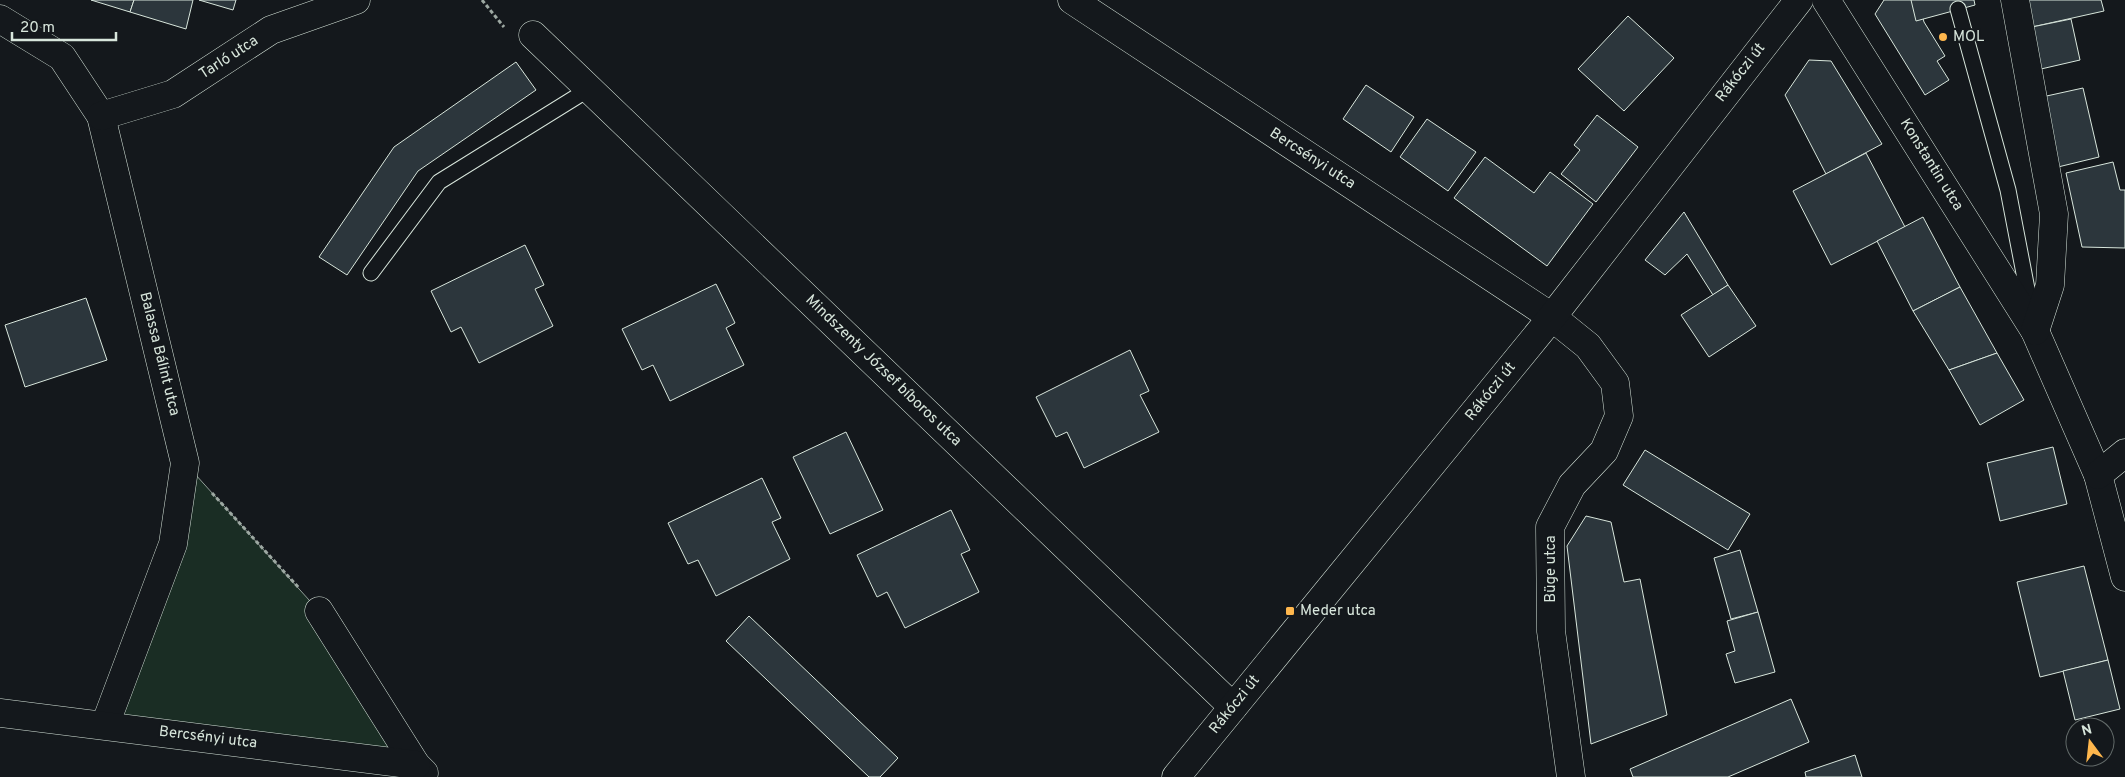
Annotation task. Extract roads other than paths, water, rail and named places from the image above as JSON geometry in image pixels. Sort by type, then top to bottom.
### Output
[{"type":"street","name":"Tarló utca","points":[[101,116],[174,94],[272,30],[356,0]]},
{"type":"street","name":"Bercsényi utca","points":[[1072,0],[1552,317]]},
{"type":"street","name":"Rákóczi út","points":[[1176,777],[1552,317],[1799,0]]},
{"type":"street","name":"Konstantin utca","points":[[1826,0],[2035,331],[2098,475],[2125,577]]},
{"type":"street","points":[[2015,0],[2054,214],[2050,285],[2035,331]]},
{"type":"street","name":"Balassa Bálint utca","points":[[0,19],[62,57],[101,116],[185,463],[173,544],[105,725]]},
{"type":"street","name":"Mindszenty József bíboros utca","points":[[533,35],[1233,708]]},
{"type":"street","name":"Büge utca","points":[[1552,317],[1588,346],[1615,383],[1619,416],[1604,451],[1572,485],[1550,527],[1551,631],[1571,777]]},
{"type":"street","points":[[2098,475],[2125,453]]},
{"type":"street","name":"Bercsényi utca","points":[[319,611],[421,771]]},
{"type":"street","name":"Bercsényi utca","points":[[0,713],[105,725],[421,771]]},
{"type":"lane","points":[[1958,9],[2008,190],[2035,331]]},
{"type":"lane","points":[[371,273],[439,182],[589,89]]},
{"type":"place","name":"MOL","points":[[1943,37]]},
{"type":"place","name":"Meder utca","points":[[1290,611]]}]
